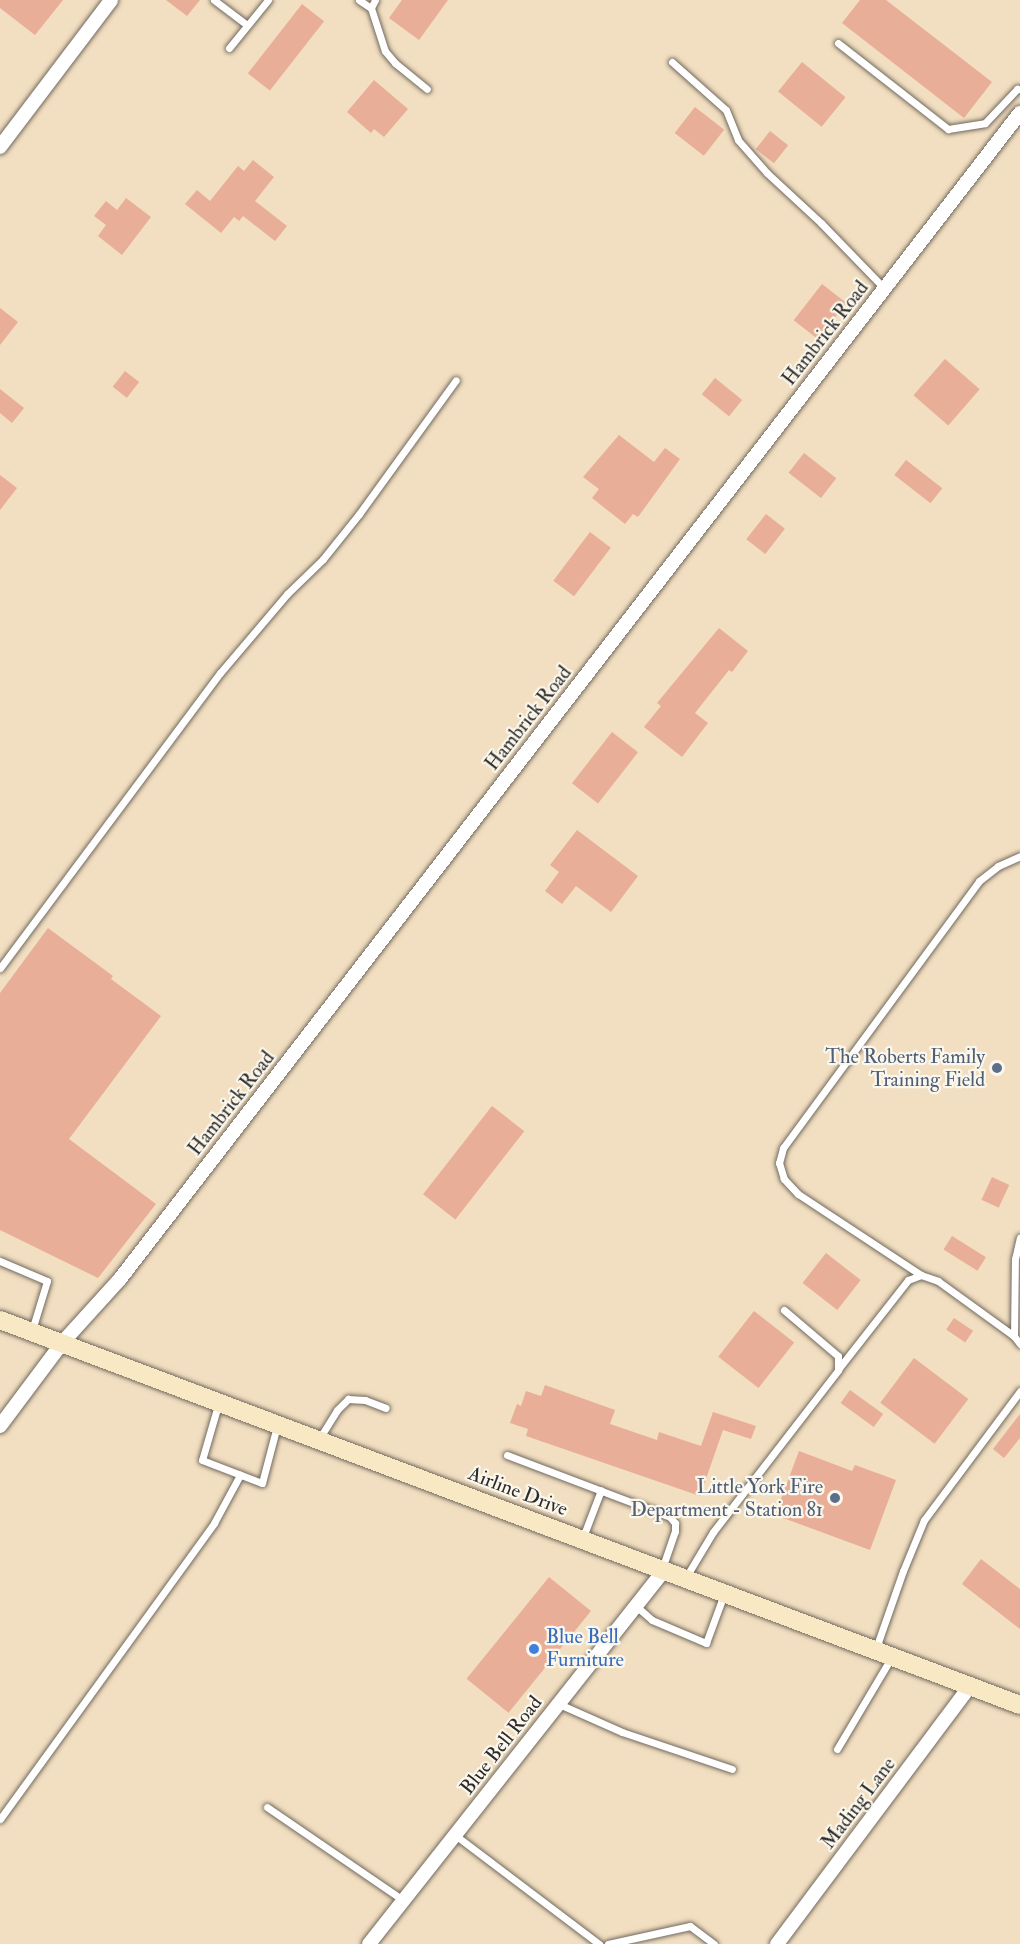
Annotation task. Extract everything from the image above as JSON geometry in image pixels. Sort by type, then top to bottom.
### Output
[{"type":"main road","name":"Airline Drive","points":[[0,1320],[1020,1704]]},
{"type":"street","points":[[0,147],[111,0]]},
{"type":"street","name":"Hambrick Road","points":[[0,1426],[62,1343],[120,1279],[1020,113]]},
{"type":"street","name":"Blue Bell Road","points":[[376,1942],[404,1900],[663,1570]]},
{"type":"street","name":"Mading Lane","points":[[777,1944],[971,1685]]},
{"type":"lane","points":[[214,0],[248,26]]},
{"type":"lane","points":[[229,48],[268,0]]},
{"type":"lane","points":[[359,0],[371,8],[385,51],[395,63],[427,89]]},
{"type":"lane","points":[[371,8],[375,0]]},
{"type":"lane","points":[[838,43],[948,129],[985,123],[1017,89],[1020,89]]},
{"type":"lane","points":[[672,62],[726,110],[738,140],[767,173],[821,223],[884,288]]},
{"type":"lane","points":[[0,968],[220,673],[287,594],[323,559],[359,514],[456,380]]},
{"type":"lane","points":[[1020,856],[998,866],[979,881],[783,1148],[779,1163],[784,1179],[798,1194],[921,1275],[938,1281],[1014,1336],[1020,1344]]},
{"type":"lane","points":[[1014,1336],[1015,1259],[1020,1238]]},
{"type":"lane","points":[[0,1261],[47,1281],[31,1332]]},
{"type":"lane","points":[[685,1579],[713,1532],[838,1370],[908,1280],[921,1275]]},
{"type":"lane","points":[[784,1310],[838,1356],[838,1370]]},
{"type":"lane","points":[[837,1749],[884,1653],[903,1571],[924,1520],[1020,1391]]},
{"type":"lane","points":[[319,1440],[337,1410],[348,1399],[365,1400],[386,1408]]},
{"type":"lane","points":[[219,1402],[202,1460],[262,1483],[277,1424]]},
{"type":"lane","points":[[507,1455],[670,1517],[675,1523],[675,1531],[663,1570]]},
{"type":"lane","points":[[0,1819],[214,1523],[240,1474]]},
{"type":"lane","points":[[582,1540],[601,1490]]},
{"type":"lane","points":[[636,1606],[652,1620],[706,1643],[724,1593]]},
{"type":"lane","points":[[559,1704],[622,1732],[732,1769]]},
{"type":"lane","points":[[267,1807],[404,1900]]},
{"type":"lane","points":[[455,1835],[599,1944]]},
{"type":"lane","points":[[608,1944],[690,1926],[714,1944]]},
{"type":"building","points":[[0,0],[63,0],[35,35],[0,8]]},
{"type":"building","points":[[166,0],[200,0],[187,16]]},
{"type":"building","points":[[402,0],[448,0],[419,40],[389,18]]},
{"type":"building","points":[[860,0],[886,0],[992,82],[964,118],[842,23]]},
{"type":"building","points":[[302,4],[324,21],[270,91],[248,73]]},
{"type":"building","points":[[802,62],[846,97],[822,127],[778,92]]},
{"type":"building","points":[[374,80],[408,109],[384,137],[374,129],[371,133],[347,112]]},
{"type":"building","points":[[695,107],[724,130],[704,156],[675,133]]},
{"type":"building","points":[[770,131],[788,145],[774,163],[756,149]]},
{"type":"building","points":[[253,160],[274,177],[255,201],[287,226],[275,241],[243,216],[239,221],[234,217],[221,233],[185,204],[197,190],[210,201],[238,166],[244,171]]},
{"type":"building","points":[[126,198],[151,217],[122,255],[98,236],[106,225],[94,216],[106,201],[117,210]]},
{"type":"building","points":[[822,284],[846,303],[818,339],[794,320]]},
{"type":"building","points":[[0,308],[18,322],[0,345]]},
{"type":"building","points":[[945,359],[980,389],[948,425],[914,395]]},
{"type":"building","points":[[125,371],[139,382],[127,398],[113,387]]},
{"type":"building","points":[[715,378],[742,400],[729,416],[702,394]]},
{"type":"building","points":[[0,389],[24,408],[12,423],[0,413]]},
{"type":"building","points":[[619,435],[654,462],[665,448],[680,459],[638,517],[633,514],[625,524],[592,498],[599,489],[583,477]]},
{"type":"building","points":[[804,453],[836,478],[821,498],[789,473]]},
{"type":"building","points":[[906,460],[942,488],[931,503],[894,475]]},
{"type":"building","points":[[0,475],[17,488],[0,510]]},
{"type":"building","points":[[766,514],[785,529],[765,554],[746,539]]},
{"type":"building","points":[[590,532],[611,548],[574,596],[553,581]]},
{"type":"building","points":[[719,628],[748,651],[732,672],[729,670],[695,713],[708,723],[682,757],[644,727],[661,706],[657,703]]},
{"type":"building","points":[[612,732],[638,752],[598,804],[572,783]]},
{"type":"building","points":[[577,830],[638,876],[611,912],[576,886],[562,904],[545,891],[559,872],[550,865]]},
{"type":"building","points":[[48,928],[113,976],[111,979],[161,1016],[69,1139],[156,1204],[98,1278],[0,1230],[0,993]]},
{"type":"building","points":[[492,1106],[524,1131],[455,1219],[423,1194]]},
{"type":"building","points":[[992,1177],[1009,1185],[999,1208],[981,1200]]},
{"type":"building","points":[[952,1236],[986,1257],[977,1271],[944,1250]]},
{"type":"building","points":[[826,1253],[861,1280],[837,1310],[803,1283]]},
{"type":"building","points":[[754,1311],[794,1342],[758,1388],[718,1357]]},
{"type":"building","points":[[954,1318],[973,1331],[965,1342],[946,1330]]},
{"type":"building","points":[[914,1358],[968,1399],[935,1444],[880,1403]]},
{"type":"building","points":[[545,1385],[615,1410],[610,1424],[657,1440],[659,1432],[701,1446],[713,1412],[756,1426],[751,1439],[723,1430],[700,1496],[526,1436],[528,1429],[510,1423],[517,1404],[521,1406],[526,1391],[541,1396]]},
{"type":"building","points":[[850,1390],[883,1414],[874,1427],[841,1403]]},
{"type":"building","points":[[1020,1414],[1020,1438],[1004,1458],[993,1449]]},
{"type":"building","name":"Little York Fire Department - Station 81","points":[[799,1451],[852,1471],[855,1465],[896,1480],[870,1550],[775,1515]]},
{"type":"building","points":[[981,1559],[1020,1589],[1020,1629],[962,1584]]},
{"type":"building","points":[[549,1577],[591,1611],[509,1713],[467,1679]]},
{"type":"place","name":"The Roberts Family Training Field","points":[[997,1068]]},
{"type":"place","name":"Little York Fire Department - Station 81","points":[[835,1498]]},
{"type":"place","name":"Blue Bell Furniture","points":[[534,1649]]}]
